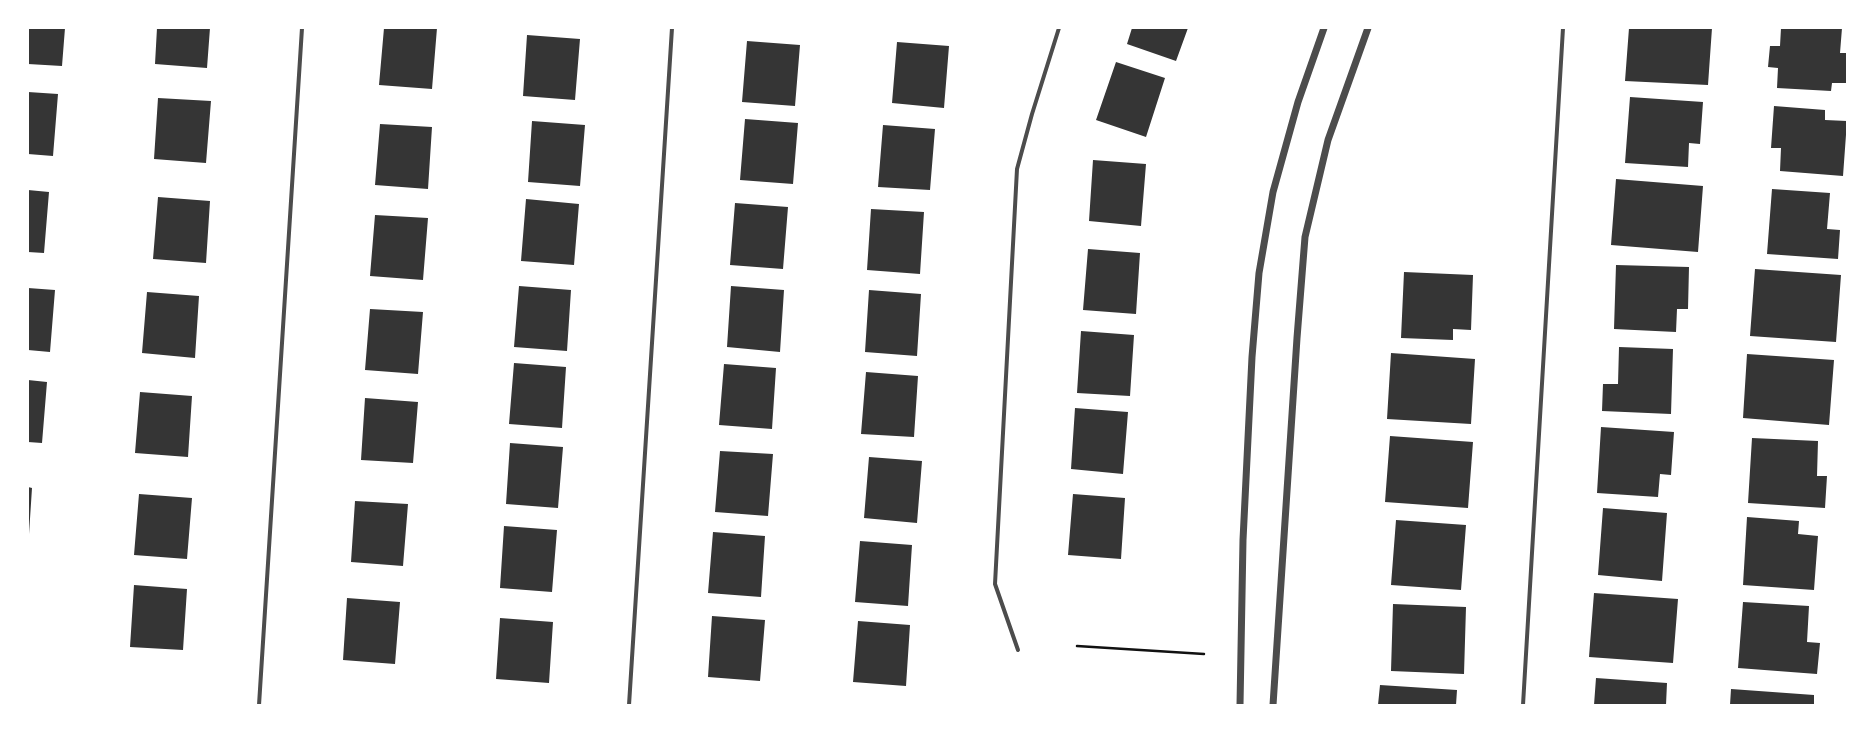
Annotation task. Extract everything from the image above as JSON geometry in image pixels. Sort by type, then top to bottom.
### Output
[{"type":"street","points":[[259,705],[302,28]]},
{"type":"street","points":[[629,705],[672,28]]},
{"type":"street","points":[[1018,650],[995,584],[1016,169],[1059,28]]},
{"type":"street","points":[[1240,705],[1243,540],[1252,357],[1260,273],[1273,192],[1298,102],[1324,28]]},
{"type":"street","points":[[1273,705],[1305,238],[1328,140],[1368,28]]},
{"type":"street","points":[[1523,705],[1563,28]]},
{"type":"path","points":[[1077,646],[1204,654]]},
{"type":"building","points":[[28,28],[65,28],[62,66],[28,64]]},
{"type":"building","points":[[157,28],[210,28],[207,68],[155,64]]},
{"type":"building","points":[[384,28],[437,28],[432,89],[379,85]]},
{"type":"building","points":[[1132,28],[1188,28],[1176,61],[1127,44]]},
{"type":"building","points":[[1629,28],[1712,28],[1708,85],[1625,81]]},
{"type":"building","points":[[1781,28],[1842,28],[1840,53],[1847,53],[1847,83],[1832,83],[1831,91],[1777,88],[1778,68],[1768,67],[1770,46],[1780,46]]},
{"type":"building","points":[[527,35],[580,39],[575,100],[523,96]]},
{"type":"building","points":[[747,41],[800,45],[795,106],[742,102]]},
{"type":"building","points":[[897,42],[949,46],[944,108],[892,103]]},
{"type":"building","points":[[1116,62],[1165,78],[1146,137],[1096,120]]},
{"type":"building","points":[[28,92],[58,94],[53,156],[28,154]]},
{"type":"building","points":[[1630,97],[1703,102],[1700,144],[1689,143],[1688,167],[1625,163]]},
{"type":"building","points":[[158,98],[211,101],[206,163],[154,159]]},
{"type":"building","points":[[1774,106],[1825,110],[1825,120],[1847,121],[1843,176],[1780,171],[1781,148],[1771,148]]},
{"type":"building","points":[[745,119],[798,123],[793,184],[740,180]]},
{"type":"building","points":[[532,121],[585,125],[580,186],[528,182]]},
{"type":"building","points":[[380,124],[432,127],[428,189],[375,185]]},
{"type":"building","points":[[883,125],[935,129],[930,190],[878,187]]},
{"type":"building","points":[[1093,160],[1146,164],[1141,226],[1089,221]]},
{"type":"building","points":[[1616,179],[1703,186],[1698,252],[1611,245]]},
{"type":"building","points":[[1772,189],[1830,193],[1827,229],[1840,230],[1838,259],[1767,254]]},
{"type":"building","points":[[28,190],[49,192],[44,253],[28,252]]},
{"type":"building","points":[[158,197],[210,201],[206,263],[153,259]]},
{"type":"building","points":[[526,199],[579,204],[574,265],[521,261]]},
{"type":"building","points":[[735,203],[788,207],[783,269],[730,265]]},
{"type":"building","points":[[871,209],[924,212],[920,274],[867,270]]},
{"type":"building","points":[[375,215],[428,218],[423,280],[370,276]]},
{"type":"building","points":[[1088,249],[1140,253],[1136,314],[1083,310]]},
{"type":"building","points":[[1616,265],[1689,267],[1688,309],[1677,309],[1676,332],[1614,329]]},
{"type":"building","points":[[1755,269],[1841,275],[1836,342],[1750,336]]},
{"type":"building","points":[[1404,272],[1473,275],[1471,330],[1453,329],[1453,340],[1401,338]]},
{"type":"building","points":[[519,286],[571,290],[567,351],[514,347]]},
{"type":"building","points":[[731,286],[784,290],[780,352],[727,347]]},
{"type":"building","points":[[28,288],[55,290],[50,352],[28,350]]},
{"type":"building","points":[[869,290],[921,294],[917,356],[865,352]]},
{"type":"building","points":[[147,292],[199,296],[195,358],[142,353]]},
{"type":"building","points":[[370,309],[423,312],[418,374],[365,370]]},
{"type":"building","points":[[1081,331],[1134,335],[1130,396],[1077,393]]},
{"type":"building","points":[[1619,347],[1673,349],[1671,414],[1602,411],[1603,384],[1618,384]]},
{"type":"building","points":[[1391,353],[1475,359],[1471,424],[1387,419]]},
{"type":"building","points":[[1747,354],[1834,360],[1829,425],[1743,418]]},
{"type":"building","points":[[514,363],[566,367],[562,428],[509,424]]},
{"type":"building","points":[[724,364],[776,368],[772,429],[719,425]]},
{"type":"building","points":[[866,372],[918,376],[914,437],[861,434]]},
{"type":"building","points":[[28,380],[47,382],[42,443],[28,442]]},
{"type":"building","points":[[140,392],[192,396],[188,457],[135,453]]},
{"type":"building","points":[[365,398],[418,402],[413,463],[361,460]]},
{"type":"building","points":[[1075,408],[1128,412],[1123,474],[1071,469]]},
{"type":"building","points":[[1601,427],[1674,432],[1671,475],[1660,474],[1658,497],[1597,493]]},
{"type":"building","points":[[1390,436],[1473,442],[1468,508],[1385,502]]},
{"type":"building","points":[[1752,438],[1818,441],[1817,476],[1827,476],[1825,508],[1748,503]]},
{"type":"building","points":[[510,443],[563,447],[558,508],[506,504]]},
{"type":"building","points":[[720,451],[773,454],[768,516],[715,512]]},
{"type":"building","points":[[869,457],[922,461],[917,523],[864,518]]},
{"type":"building","points":[[28,487],[32,488],[29,534],[28,534]]},
{"type":"building","points":[[139,494],[192,498],[187,559],[134,555]]},
{"type":"building","points":[[1073,494],[1125,498],[1121,559],[1068,555]]},
{"type":"building","points":[[355,501],[408,504],[403,566],[351,562]]},
{"type":"building","points":[[1603,508],[1667,513],[1662,581],[1598,575]]},
{"type":"building","points":[[1747,517],[1799,521],[1798,534],[1818,536],[1814,590],[1743,585]]},
{"type":"building","points":[[1396,520],[1466,525],[1461,590],[1391,585]]},
{"type":"building","points":[[504,526],[557,530],[552,592],[500,588]]},
{"type":"building","points":[[713,532],[765,536],[761,597],[708,593]]},
{"type":"building","points":[[860,541],[912,545],[908,606],[855,602]]},
{"type":"building","points":[[134,585],[187,589],[183,650],[130,647]]},
{"type":"building","points":[[1594,593],[1678,599],[1673,663],[1589,657]]},
{"type":"building","points":[[347,598],[400,602],[395,664],[343,660]]},
{"type":"building","points":[[1743,602],[1809,606],[1807,642],[1820,643],[1817,674],[1738,668]]},
{"type":"building","points":[[1393,604],[1466,607],[1464,674],[1391,671]]},
{"type":"building","points":[[712,616],[765,620],[760,681],[708,677]]},
{"type":"building","points":[[500,618],[553,622],[549,683],[496,679]]},
{"type":"building","points":[[858,621],[910,625],[906,686],[853,682]]},
{"type":"building","points":[[1596,678],[1667,683],[1666,705],[1594,705]]},
{"type":"building","points":[[1380,685],[1457,690],[1456,705],[1378,705]]},
{"type":"building","points":[[1731,689],[1814,695],[1814,705],[1730,705]]}]
